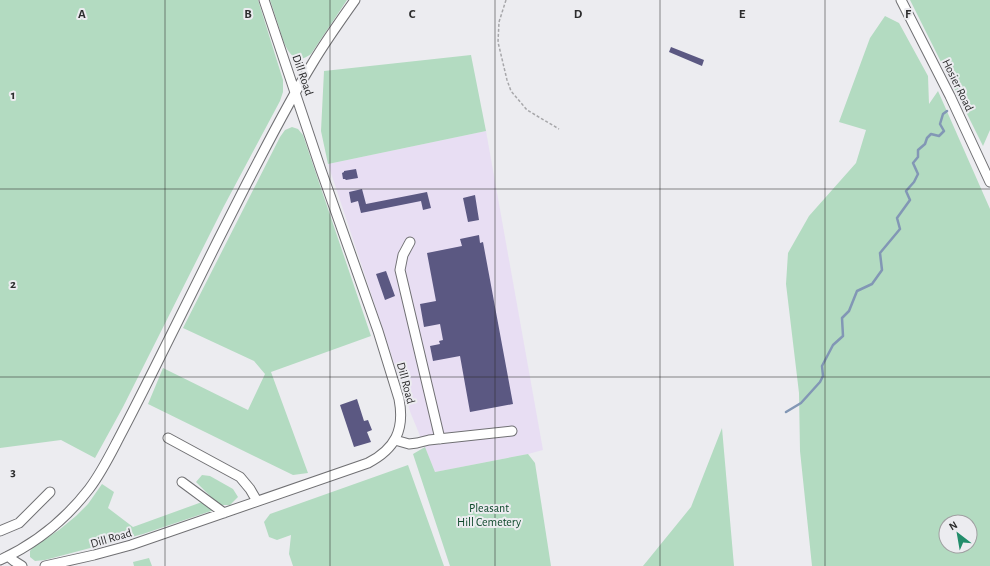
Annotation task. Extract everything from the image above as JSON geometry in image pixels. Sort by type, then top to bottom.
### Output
[{"type":"street","name":"Dill Road","points":[[44,566],[94,556],[131,545],[368,463],[386,452],[395,440],[399,430],[401,420],[400,399],[264,0]]},
{"type":"street","points":[[4,558],[24,548],[60,521],[80,500],[102,470],[129,420],[273,134],[313,62],[355,0]]},
{"type":"street","name":"Hosier Road","points":[[902,0],[950,96],[990,182]]},
{"type":"street","points":[[410,242],[403,255],[400,270],[440,439]]},
{"type":"street","points":[[395,440],[409,444],[512,431]]},
{"type":"street","points":[[168,438],[240,477],[250,489],[257,501]]},
{"type":"street","points":[[182,482],[224,513]]},
{"type":"street","points":[[0,531],[19,523],[50,492]]},
{"type":"street","points":[[4,558],[22,566]]},
{"type":"path","points":[[506,0],[499,22],[498,42],[511,91],[527,110],[559,129]]},
{"type":"shaded area","points":[[486,131],[543,450],[435,472],[411,414],[328,164]]},
{"type":"green space","points":[[0,0],[258,0],[283,80],[283,92],[280,101],[224,206],[123,407],[95,458],[61,440],[0,448]]},
{"type":"green space","points":[[270,0],[347,0],[311,54],[304,58],[298,58],[289,52],[286,46]]},
{"type":"green space","points":[[910,0],[990,0],[990,130],[983,146]]},
{"type":"green space","points":[[885,16],[899,23],[928,76],[929,104],[938,91],[990,209],[990,566],[812,566],[800,451],[799,393],[786,284],[788,253],[809,216],[856,163],[866,130],[839,122],[870,38]]},
{"type":"green space","points":[[471,55],[486,131],[328,164],[321,131],[324,71]]},
{"type":"green space","points":[[292,127],[298,129],[303,135],[371,336],[271,372],[308,473],[293,475],[148,404],[163,368],[248,410],[265,374],[254,361],[183,328],[280,137],[285,130]]},
{"type":"green space","points":[[722,428],[734,566],[643,566],[691,507]]},
{"type":"green space","name":"Pleasant Hill Cemetery","points":[[425,447],[435,472],[528,454],[535,463],[551,566],[450,566],[413,454]]},
{"type":"green space","points":[[408,465],[444,566],[293,566],[289,554],[291,535],[277,540],[269,537],[264,522],[270,514]]},
{"type":"green space","points":[[202,475],[210,476],[233,489],[238,497],[230,505],[219,505],[196,482]]},
{"type":"green space","points":[[102,484],[114,492],[108,508],[133,527],[202,502],[214,510],[143,534],[45,560],[35,561],[30,557],[30,551],[34,546],[59,530],[76,516],[88,504]]},
{"type":"green space","points":[[149,558],[152,566],[134,566],[133,562]]},
{"type":"building","points":[[671,47],[704,60],[702,66],[669,52]]},
{"type":"building","points":[[356,169],[358,178],[343,179],[342,173],[344,171]]},
{"type":"building","points":[[362,189],[366,204],[427,192],[431,208],[423,210],[421,201],[361,213],[358,201],[351,203],[349,192]]},
{"type":"building","points":[[475,195],[479,220],[468,222],[463,198]]},
{"type":"building","points":[[479,235],[480,243],[483,242],[513,404],[470,412],[460,356],[433,361],[430,346],[440,344],[439,341],[443,340],[440,324],[424,327],[420,304],[436,301],[427,253],[462,246],[460,239]]},
{"type":"building","points":[[386,271],[395,296],[385,300],[376,274]]},
{"type":"building","points":[[357,399],[364,421],[368,420],[372,430],[367,432],[371,442],[354,447],[340,405]]},
{"type":"waterway","points":[[786,412],[801,403],[820,382],[823,376],[822,366],[833,345],[843,336],[842,318],[849,311],[857,291],[872,284],[882,270],[880,253],[900,229],[897,218],[910,200],[906,191],[914,182],[918,174],[913,163],[918,157],[918,150],[925,144],[927,138],[931,134],[939,136],[944,131],[940,124],[943,114],[947,111]]}]
